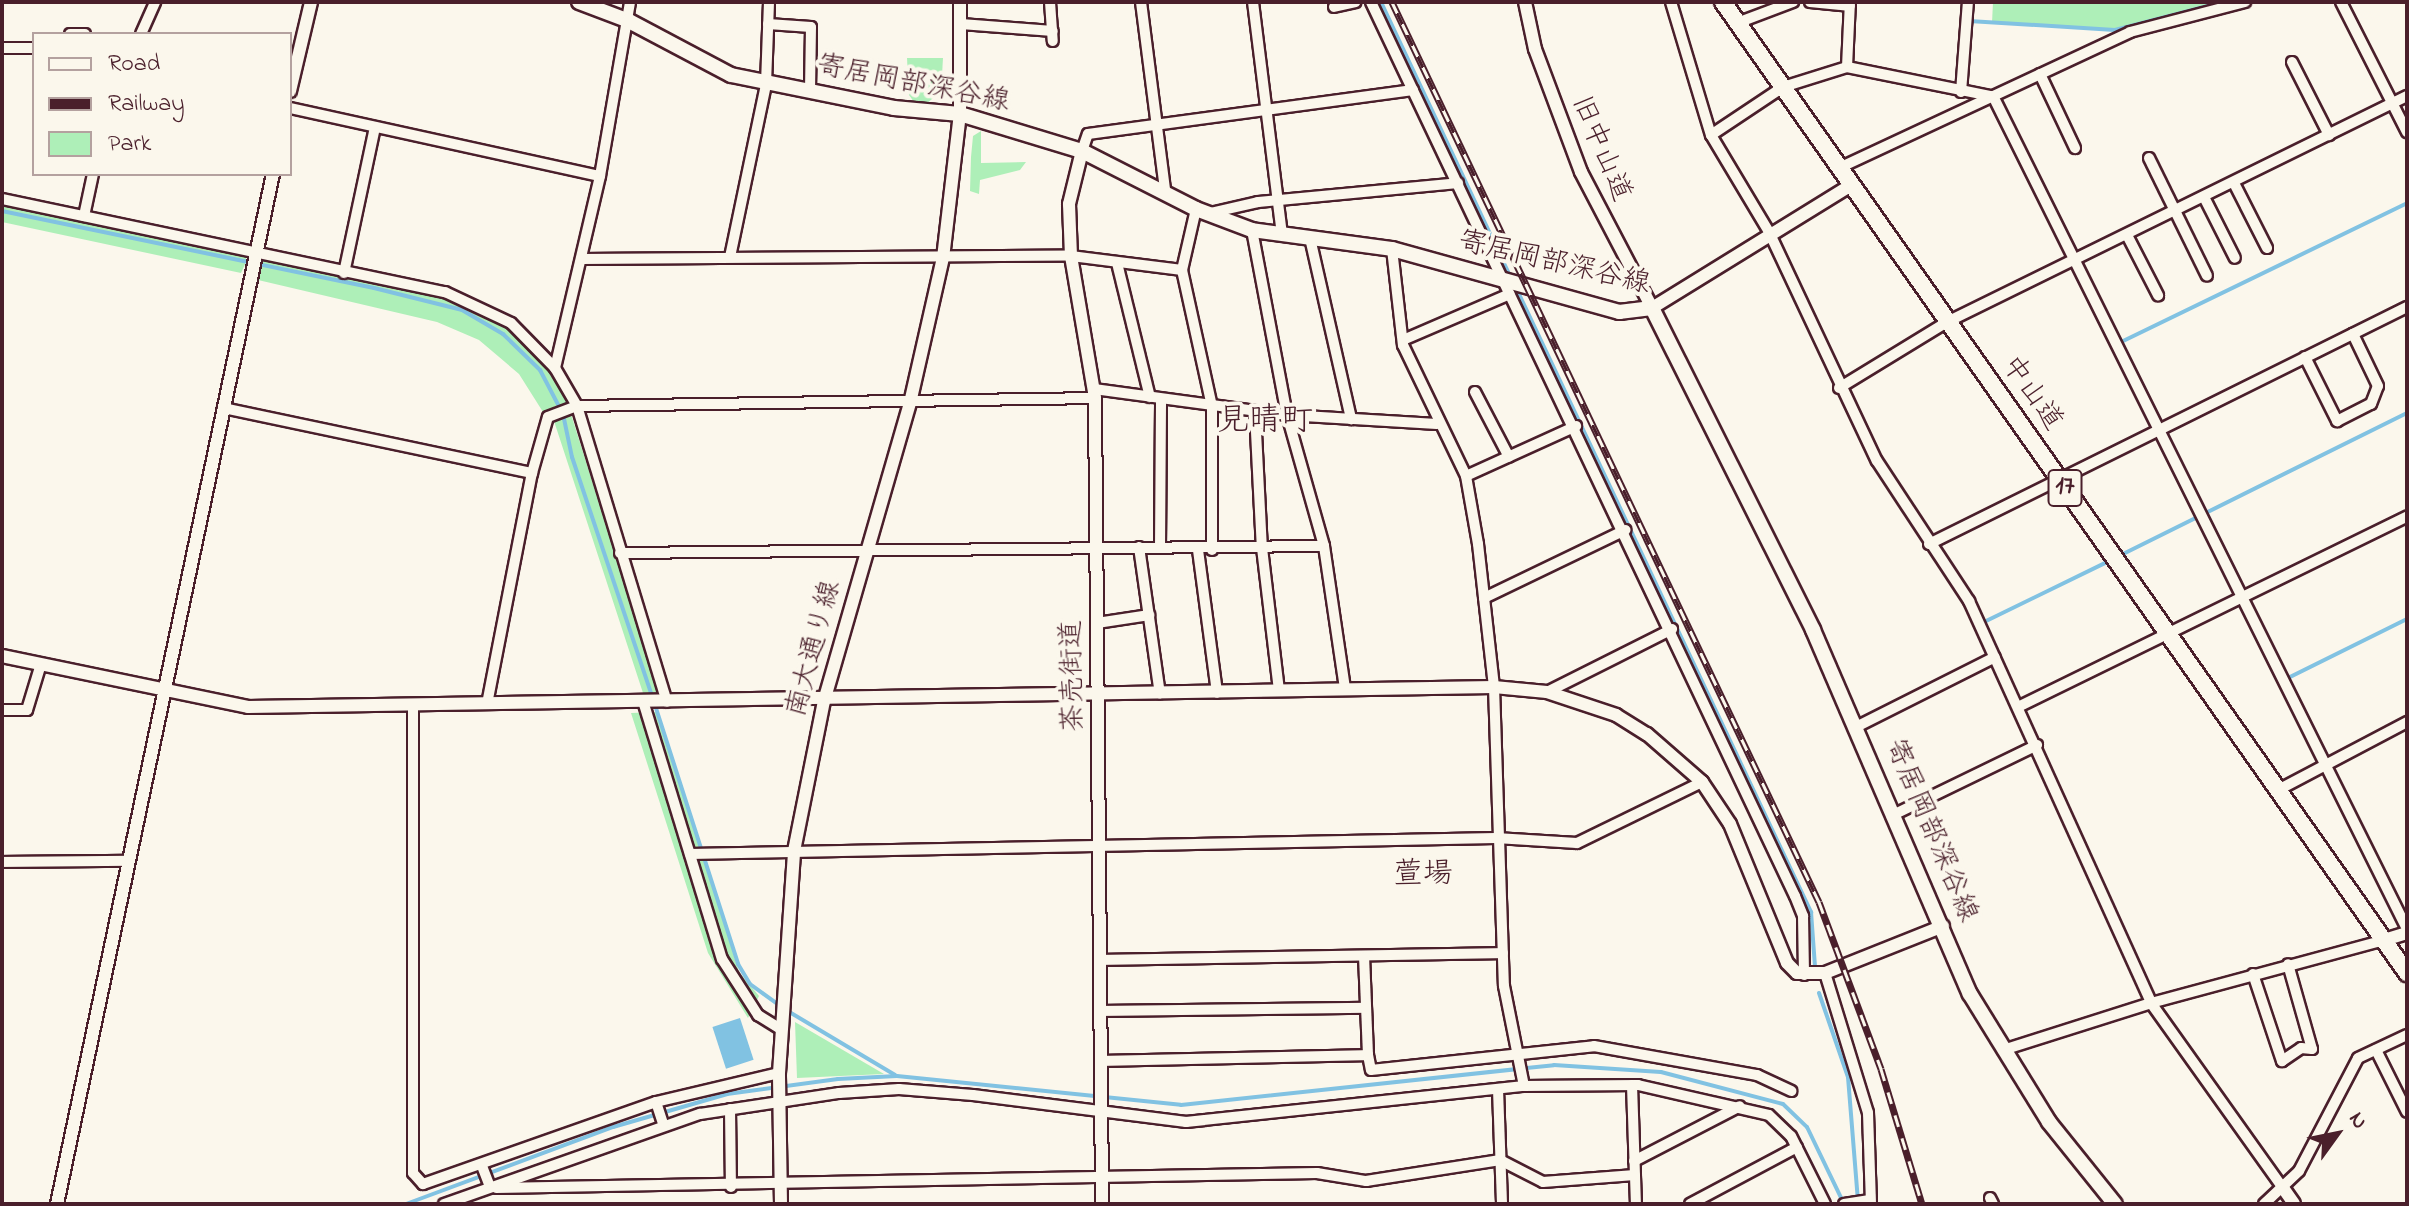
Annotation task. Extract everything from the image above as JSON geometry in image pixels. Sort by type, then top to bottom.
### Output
[{"type":"highway","name":"中山道","points":[[1723,2],[2407,973]]},
{"type":"main road","name":"寄居岡部深谷線","points":[[579,2],[629,21],[731,75],[810,92],[960,114],[1082,151],[1202,211],[1252,230],[1392,249],[1508,289],[1619,312],[1652,308],[1785,569],[1858,726],[1970,994],[2049,1122],[2115,1204]]},
{"type":"street","points":[[142,32],[155,2]]},
{"type":"street","points":[[292,83],[311,2]]},
{"type":"street","points":[[555,368],[600,176],[630,2]]},
{"type":"street","points":[[730,257],[766,84],[769,2]]},
{"type":"street","name":"南大通り線","points":[[781,1204],[779,1073],[794,851],[824,701],[910,403],[943,258],[960,114],[960,2]]},
{"type":"street","points":[[961,24],[1053,36],[1050,2]]},
{"type":"street","points":[[1141,2],[1165,190]]},
{"type":"street","points":[[1253,2],[1282,234]]},
{"type":"street","points":[[1334,7],[1355,2]]},
{"type":"street","points":[[1371,2],[1672,629],[1803,916],[1804,975]]},
{"type":"street","name":"旧中山道","points":[[1525,2],[1535,49],[1581,172],[1652,308]]},
{"type":"street","points":[[1671,2],[1711,135],[1769,232],[1839,388],[1877,461],[1969,601],[2020,706],[2151,1003],[2294,1204]]},
{"type":"street","points":[[1737,23],[1793,2]]},
{"type":"street","points":[[1810,2],[1850,4],[1847,67]]},
{"type":"street","points":[[1961,92],[1968,2]]},
{"type":"street","points":[[1839,168],[2130,32],[2245,2]]},
{"type":"street","points":[[2341,2],[2407,132]]},
{"type":"street","points":[[768,24],[811,27],[810,92]]},
{"type":"street","points":[[2,48],[32,48]]},
{"type":"street","points":[[2292,62],[2329,135]]},
{"type":"street","points":[[1711,135],[1783,87],[1847,67],[1993,96]]},
{"type":"street","points":[[2040,74],[2075,148]]},
{"type":"street","points":[[1082,151],[1088,134],[1413,90]]},
{"type":"street","points":[[1993,96],[2407,931],[2384,940],[2151,1003],[2003,1050]]},
{"type":"street","points":[[1839,388],[1947,322],[2407,96]]},
{"type":"street","points":[[292,108],[600,176]]},
{"type":"street","points":[[344,273],[375,127]]},
{"type":"street","name":"茶売街道","points":[[1082,151],[1070,192],[1071,256],[1095,394],[1104,1061],[1102,1204]]},
{"type":"street","points":[[2149,158],[2207,276]]},
{"type":"street","points":[[84,216],[93,176]]},
{"type":"street","points":[[57,1204],[273,176]]},
{"type":"street","points":[[1212,550],[1212,406],[1182,270],[1202,211],[1278,200],[1458,183]]},
{"type":"street","points":[[2234,183],[2267,248]]},
{"type":"street","points":[[1652,308],[1769,232],[1851,185]]},
{"type":"street","points":[[2204,197],[2235,258]]},
{"type":"street","points":[[2,199],[445,292],[489,310],[511,323],[555,368],[573,407],[667,702]]},
{"type":"street","points":[[1252,230],[1287,415],[1324,546],[1345,689]]},
{"type":"street","points":[[2127,235],[2158,295]]},
{"type":"street","points":[[1310,238],[1351,419]]},
{"type":"street","points":[[1392,249],[1403,340],[1437,424],[1466,476],[1494,687],[1496,838],[1503,953],[1523,1083]]},
{"type":"street","points":[[581,259],[1071,256],[1182,270]]},
{"type":"street","points":[[1117,263],[1156,398],[1160,548]]},
{"type":"street","points":[[1403,340],[1508,289]]},
{"type":"street","points":[[1929,544],[2407,307]]},
{"type":"street","points":[[2305,357],[2337,421],[2371,404],[2378,386],[2353,334]]},
{"type":"street","points":[[1475,392],[1509,457]]},
{"type":"street","points":[[487,704],[532,473],[548,417],[573,407],[910,403],[1095,394],[1156,398],[1287,415],[1437,424]]},
{"type":"street","points":[[223,408],[532,473]]},
{"type":"street","points":[[1255,412],[1262,548],[1279,691]]},
{"type":"street","points":[[1466,476],[1576,426]]},
{"type":"street","points":[[2020,706],[2407,516]]},
{"type":"street","points":[[1484,598],[1625,530]]},
{"type":"street","points":[[620,553],[1096,545],[1198,550],[1324,546]]},
{"type":"street","points":[[1139,547],[1160,694]]},
{"type":"street","points":[[1198,550],[1217,693]]},
{"type":"street","points":[[1097,623],[1149,615]]},
{"type":"street","points":[[1547,692],[1672,629]]},
{"type":"street","points":[[2,656],[248,707],[824,701],[1494,687],[1547,692],[1616,715],[1647,734],[1702,782],[1730,824],[1787,963],[1804,975],[1825,973],[1943,926]]},
{"type":"street","points":[[1858,726],[1995,657]]},
{"type":"street","points":[[2,710],[27,710],[41,664]]},
{"type":"street","points":[[643,701],[722,959],[758,1015],[782,1030]]},
{"type":"street","points":[[413,704],[413,1173],[423,1184],[482,1168],[656,1102],[779,1073]]},
{"type":"street","points":[[2280,789],[2407,722]]},
{"type":"street","points":[[1895,814],[2037,745]]},
{"type":"street","points":[[690,854],[1496,838],[1577,843],[1702,782]]},
{"type":"street","points":[[2,862],[127,861]]},
{"type":"street","points":[[1102,960],[1503,953]]},
{"type":"street","points":[[1364,957],[1364,1008],[1371,1070],[1594,1046],[1757,1075],[1792,1091]]},
{"type":"street","points":[[2253,974],[2282,1061],[2301,1048],[2312,1049],[2288,964]]},
{"type":"street","points":[[1825,973],[1868,1113],[1859,1202]]},
{"type":"street","points":[[1103,1011],[1364,1008]]},
{"type":"street","points":[[2264,1204],[2283,1188],[2311,1150],[2358,1058],[2407,1035]]},
{"type":"street","points":[[2376,1050],[2407,1112]]},
{"type":"street","points":[[1104,1061],[1368,1055]]},
{"type":"street","points":[[444,1204],[489,1185],[664,1126],[730,1109],[780,1101],[899,1089],[1186,1122],[1498,1089],[1523,1083],[1632,1085],[1740,1106],[1769,1115],[1797,1147],[1825,1204]]},
{"type":"street","points":[[1632,1085],[1636,1204]]},
{"type":"street","points":[[1498,1089],[1502,1204]]},
{"type":"street","points":[[656,1102],[664,1126]]},
{"type":"street","points":[[1634,1161],[1740,1106]]},
{"type":"street","points":[[730,1109],[731,1187]]},
{"type":"street","points":[[1690,1204],[1797,1147]]},
{"type":"street","points":[[489,1185],[731,1187],[1317,1173],[1366,1181],[1500,1160],[1543,1182],[1635,1175]]},
{"type":"street","points":[[482,1168],[489,1185]]},
{"type":"green space","points":[[1993,2],[2245,2],[2130,32],[1992,23]]},
{"type":"green space","points":[[907,58],[943,58],[941,92],[927,103],[914,102],[909,95]]},
{"type":"green space","points":[[981,131],[981,163],[1026,162],[1020,170],[980,180],[979,194],[970,191],[971,157],[973,136]]},
{"type":"green space","points":[[2,203],[246,255],[246,262],[241,273],[2,222]]},
{"type":"green space","points":[[263,258],[444,295],[508,326],[552,372],[569,408],[659,692],[643,693],[553,418],[562,414],[558,405],[543,412],[519,374],[479,340],[437,322],[258,280]]},
{"type":"green space","points":[[658,712],[739,972],[759,996],[748,1018],[708,953],[631,713]]},
{"type":"green space","points":[[795,1022],[884,1074],[797,1078]]},
{"type":"water","points":[[740,1018],[754,1060],[726,1069],[712,1027]]},
{"type":"waterway","points":[[1381,2],[1511,278]]},
{"type":"waterway","points":[[1969,21],[2115,30],[2223,2]]},
{"type":"waterway","points":[[2119,343],[2407,203]]},
{"type":"waterway","points":[[2,211],[374,288],[462,310],[503,334],[540,370],[563,414],[572,457],[652,696]]},
{"type":"waterway","points":[[1519,294],[1811,912],[1815,967]]},
{"type":"waterway","points":[[2119,556],[2407,413]]},
{"type":"waterway","points":[[1982,623],[2111,560]]},
{"type":"waterway","points":[[2286,679],[2407,619]]},
{"type":"waterway","points":[[655,705],[738,964],[750,984],[779,1005]]},
{"type":"waterway","points":[[1819,993],[1848,1077],[1858,1201]]},
{"type":"waterway","points":[[786,1010],[895,1075]]},
{"type":"waterway","points":[[406,1204],[613,1127],[727,1094],[838,1079],[897,1076],[1181,1105],[1554,1065],[1661,1072],[1783,1104],[1807,1127],[1844,1204]]},
{"type":"railway","points":[[1392,2],[1819,902],[1881,1069],[1922,1204]]},
{"type":"district","name":"見晴町","points":[[1265,422]]},
{"type":"district","name":"萱場","points":[[1423,875]]}]
